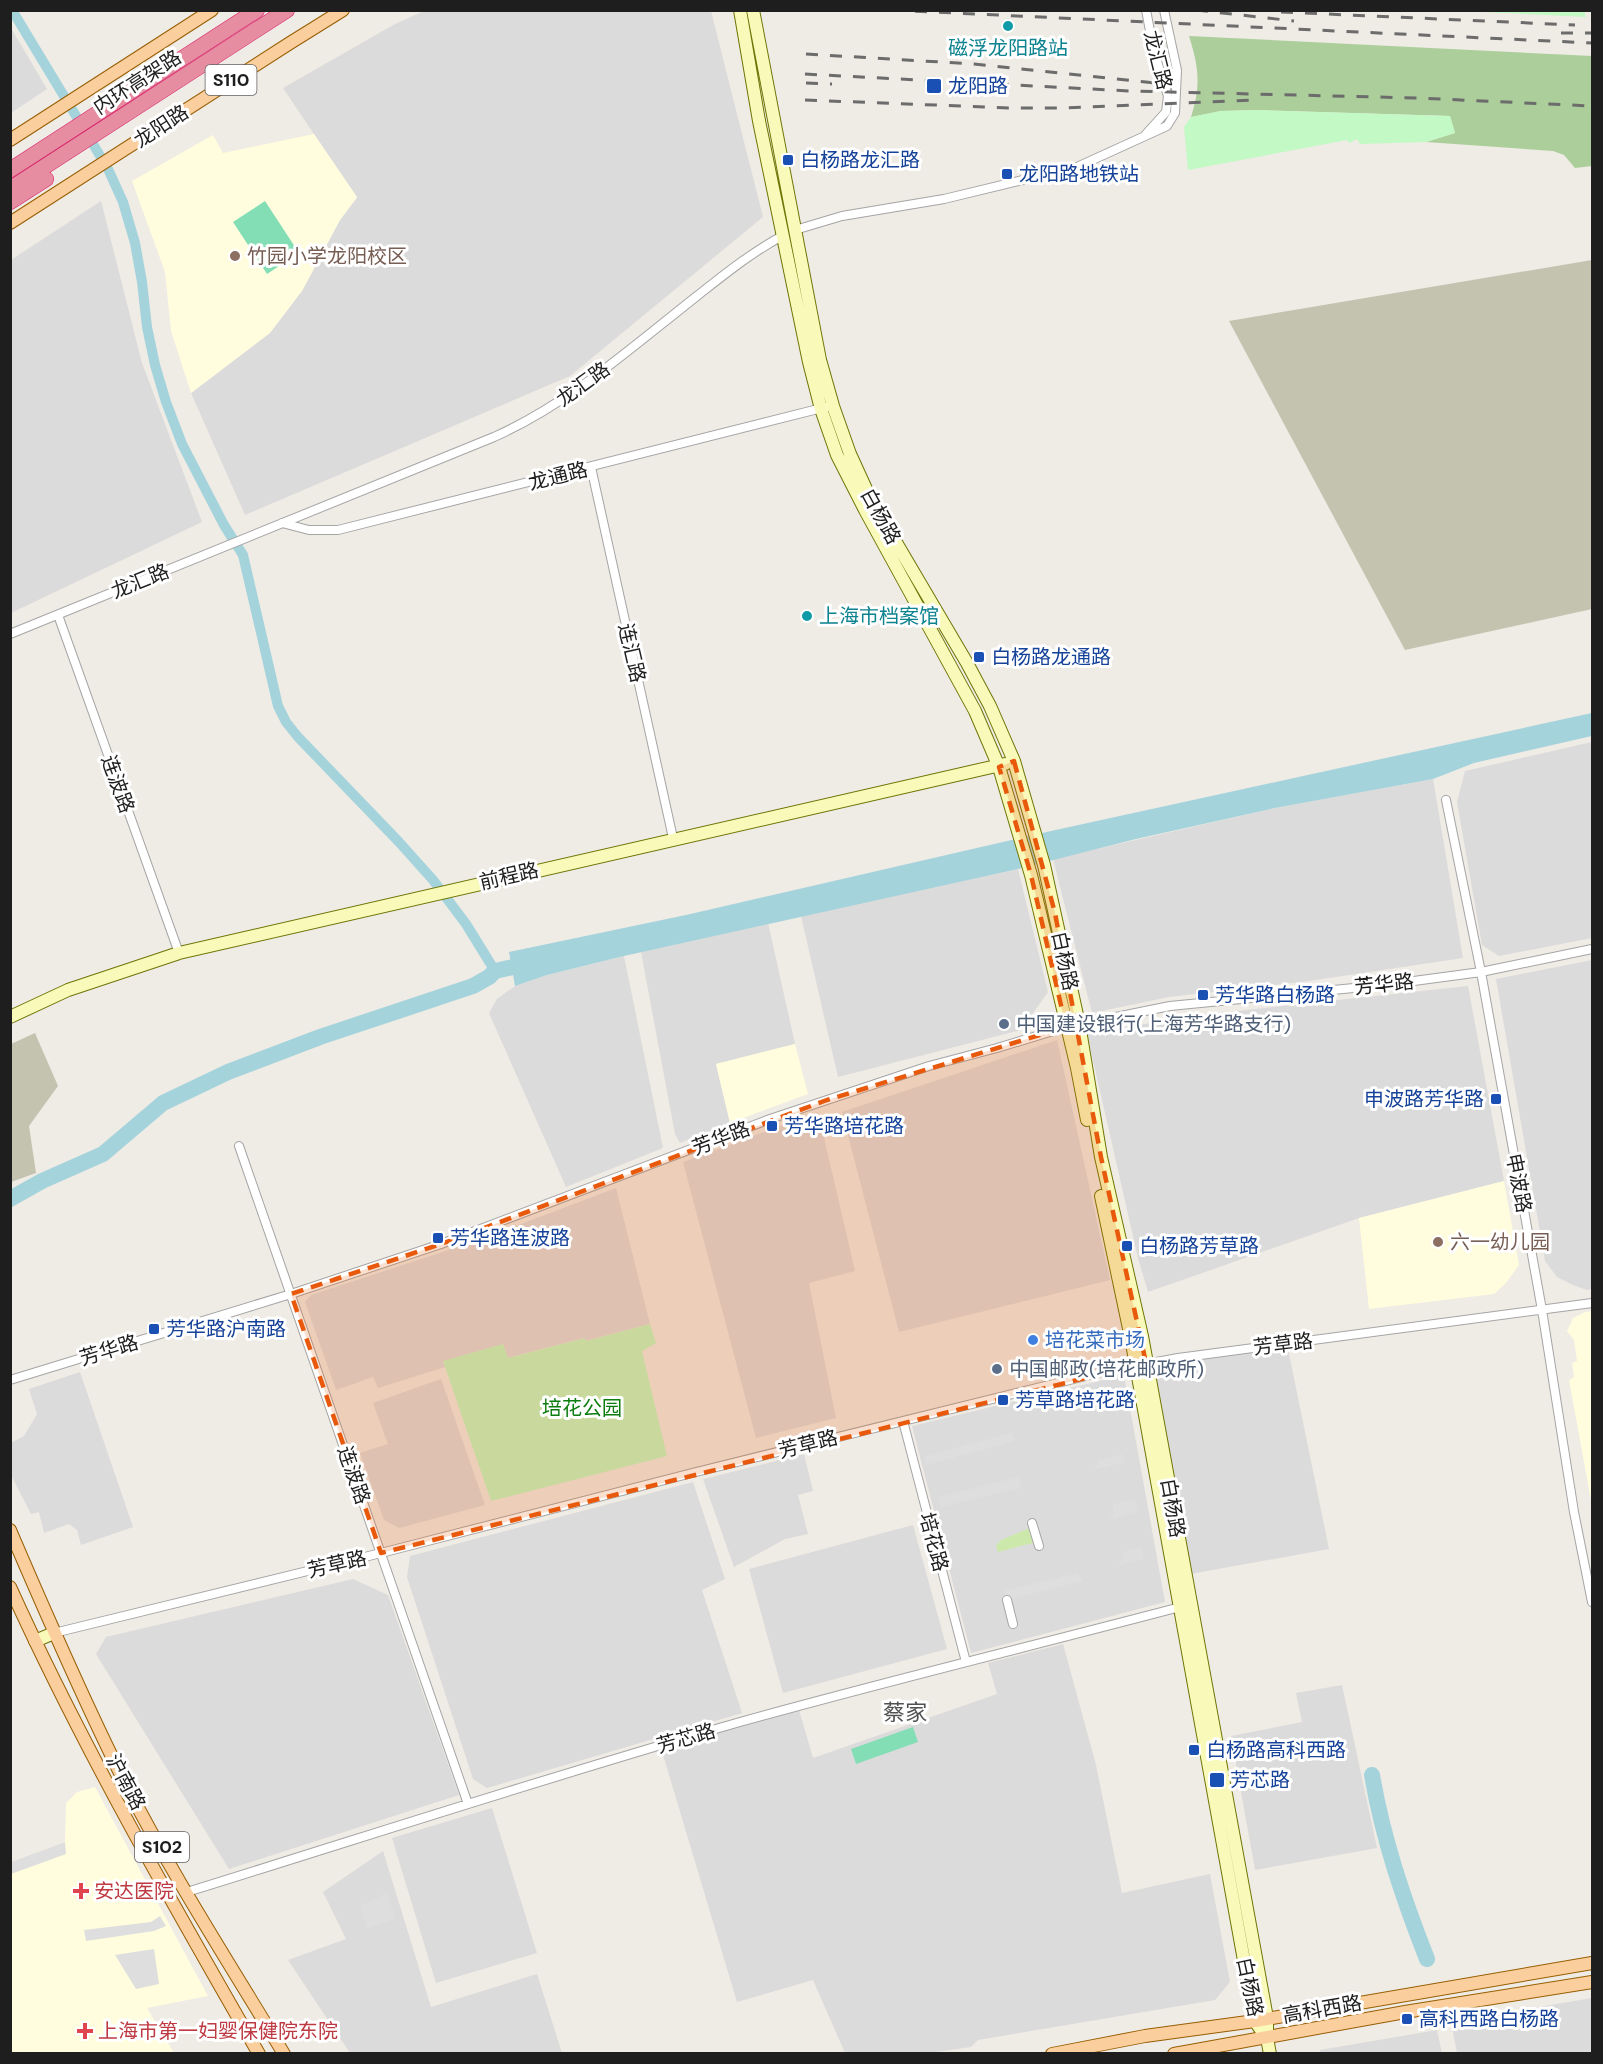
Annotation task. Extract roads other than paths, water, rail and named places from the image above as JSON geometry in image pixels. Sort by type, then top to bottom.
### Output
[{"type":"highway","name":"内环高架路","points":[[10,170],[60,133],[125,96],[257,10]]},
{"type":"highway","name":"内环高架路","points":[[10,189],[74,154],[211,59],[287,10]]},
{"type":"highway","points":[[10,157],[60,133]]},
{"type":"highway","points":[[10,202],[74,154]]},
{"type":"main road","points":[[10,140],[212,10]]},
{"type":"main road","name":"龙阳路","points":[[10,223],[343,10]]},
{"type":"main road","name":"白杨路","points":[[740,10],[759,121],[820,360],[837,454],[864,510],[975,711],[999,766],[1030,869],[1077,1068],[1141,1364]]},
{"type":"main road","name":"白杨路","points":[[753,10],[789,233]]},
{"type":"main road","name":"白杨路","points":[[827,407],[871,500],[990,706],[1014,761],[1032,818],[1079,1024],[1101,1157],[1184,1606],[1261,2020],[1267,2038]]},
{"type":"main road","name":"前程路","points":[[10,1017],[68,990],[179,952],[1014,761]]},
{"type":"main road","name":"沪南路","points":[[10,1530],[54,1633],[123,1779],[187,1892],[284,2054]]},
{"type":"main road","name":"沪南路","points":[[10,1587],[72,1715],[180,1916],[259,2054]]},
{"type":"main road","name":"芳草路","points":[[35,1641],[54,1633]]},
{"type":"main road","name":"高科西路","points":[[1052,2054],[1145,2036],[1261,2020],[1593,1963]]},
{"type":"main road","name":"高科西路","points":[[1174,2054],[1405,2012],[1593,1982]]},
{"type":"main road","points":[[1267,2038],[1270,2054]]},
{"type":"street","name":"龙汇路","points":[[1144,136],[1166,112],[1168,96],[1154,52],[1146,10]]},
{"type":"street","name":"龙汇路","points":[[10,634],[494,436],[543,413],[577,390],[750,255],[789,233],[842,216],[944,199],[1077,167],[1167,126],[1174,113],[1177,70],[1164,10]]},
{"type":"street","name":"龙通路","points":[[282,523],[309,530],[338,530],[827,407]]},
{"type":"street","name":"连汇路","points":[[591,467],[674,838]]},
{"type":"street","name":"连波路","points":[[58,615],[179,952]]},
{"type":"street","name":"申波路","points":[[1446,800],[1481,972],[1542,1310],[1581,1546],[1593,1602]]},
{"type":"street","name":"芳华路","points":[[10,1380],[291,1294],[441,1244],[827,1100],[929,1066],[1066,1027],[1170,1006],[1384,985],[1481,972],[1593,949]]},
{"type":"street","name":"连波路","points":[[239,1146],[468,1804]]},
{"type":"street","name":"芳草路","points":[[54,1633],[903,1421],[1141,1364],[1593,1303]]},
{"type":"street","name":"培花路","points":[[903,1421],[966,1662]]},
{"type":"street","points":[[1032,1523],[1039,1545]]},
{"type":"street","points":[[1581,1546],[1593,1544]]},
{"type":"street","points":[[1006,1600],[1014,1624]]},
{"type":"street","name":"芳芯路","points":[[187,1892],[733,1724],[1184,1606]]},
{"type":"water","points":[[1592,713],[1592,736],[1474,763],[1433,779],[1275,808],[1136,839],[1018,869],[624,956],[547,975],[515,986],[509,952],[686,915],[1051,831]]},
{"type":"waterway","points":[[12,10],[108,169],[123,202],[135,243],[147,327],[166,402],[182,444],[224,525],[243,555],[278,706],[286,722],[433,880],[466,924],[495,971]]},
{"type":"waterway","points":[[10,1199],[42,1181],[103,1154],[163,1103],[228,1072],[320,1037],[473,986],[495,971],[531,963]]},
{"type":"waterway","points":[[1372,1775],[1395,1868],[1427,1959]]},
{"type":"railway","points":[[891,10],[1592,43]]},
{"type":"railway","points":[[1196,10],[1294,21]]},
{"type":"railway","points":[[1281,12],[1575,25]]},
{"type":"railway","points":[[1561,33],[1592,33]]},
{"type":"railway","points":[[806,54],[974,64],[1164,84]]},
{"type":"railway","points":[[805,74],[1129,91],[1418,98],[1592,106]]},
{"type":"railway","points":[[806,83],[832,84]]},
{"type":"railway","points":[[805,100],[1011,108],[1252,100]]},
{"type":"place","name":"磁浮龙阳路站","points":[[1008,26]]},
{"type":"place","name":"龙阳路","points":[[934,86]]},
{"type":"place","name":"白杨路龙汇路","points":[[788,160]]},
{"type":"place","name":"龙阳路地铁站","points":[[1007,174]]},
{"type":"place","name":"竹园小学龙阳校区","points":[[235,256]]},
{"type":"place","name":"上海市档案馆","points":[[807,616]]},
{"type":"place","name":"白杨路龙通路","points":[[979,657]]},
{"type":"place","name":"芳华路白杨路","points":[[1203,995]]},
{"type":"place","name":"中国建设银行(上海芳华路支行)","points":[[1004,1024]]},
{"type":"place","name":"申波路芳华路","points":[[1496,1099]]},
{"type":"place","name":"芳华路培花路","points":[[772,1126]]},
{"type":"place","name":"芳华路连波路","points":[[438,1238]]},
{"type":"place","name":"六一幼儿园","points":[[1438,1242]]},
{"type":"place","name":"白杨路芳草路","points":[[1127,1246]]},
{"type":"place","name":"芳华路沪南路","points":[[154,1329]]},
{"type":"place","name":"培花菜市场","points":[[1033,1340]]},
{"type":"place","name":"中国邮政(培花邮政所)","points":[[997,1369]]},
{"type":"place","name":"芳草路培花路","points":[[1003,1400]]},
{"type":"place","name":"白杨路高科西路","points":[[1194,1750]]},
{"type":"place","name":"芳芯路","points":[[1217,1780]]},
{"type":"place","name":"安达医院","points":[[81,1891]]},
{"type":"place","name":"高科西路白杨路","points":[[1407,2019]]},
{"type":"place","name":"上海市第一妇婴保健院东院","points":[[85,2031]]},
{"type":"district","name":"蔡家","points":[[905,1712]]},
{"type":"park label","name":"培花公园","points":[[582,1408]]}]
